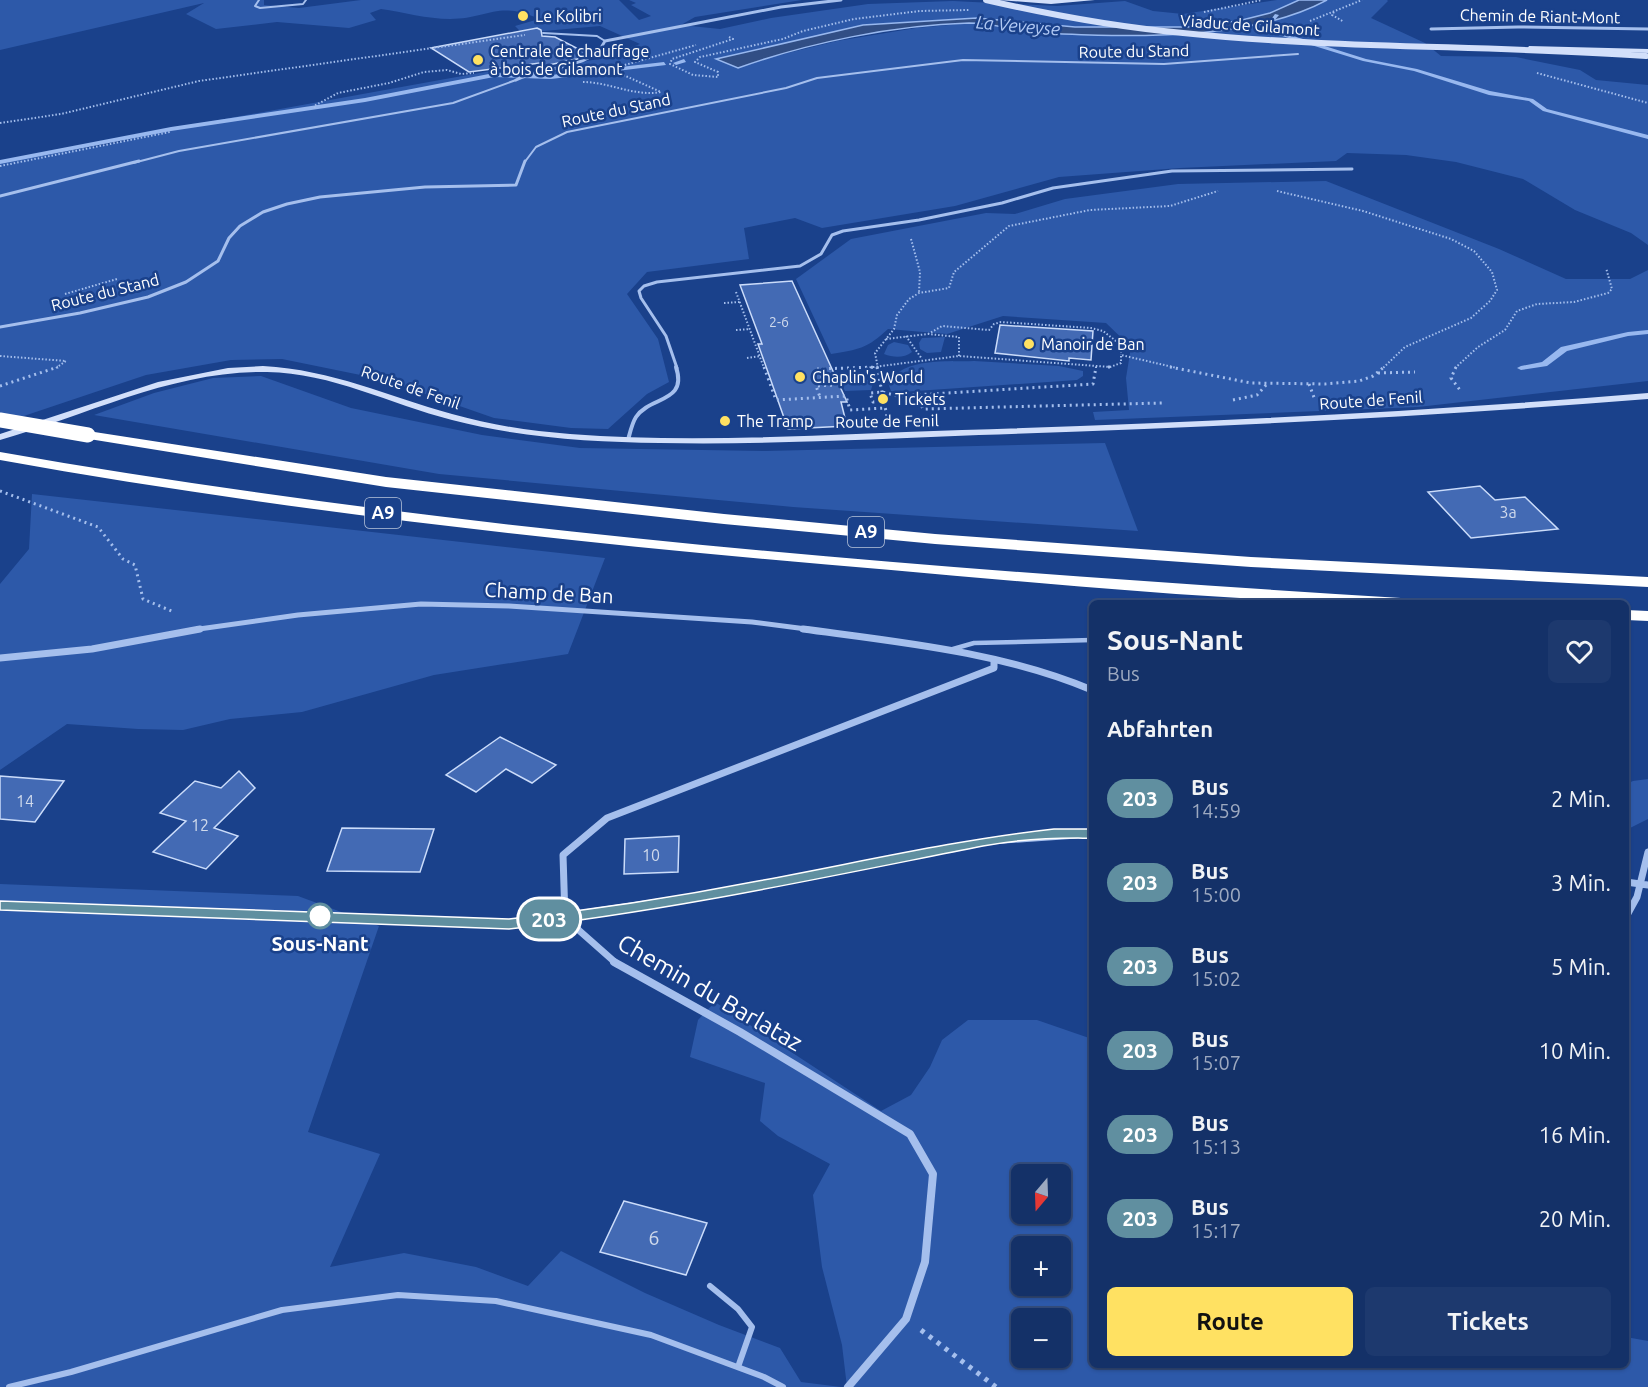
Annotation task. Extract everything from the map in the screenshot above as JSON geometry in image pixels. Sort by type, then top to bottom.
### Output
[{"type":"highway","name":"A9","points":[[0,420],[386,482],[747,522],[935,539],[1251,562],[1648,582]]},
{"type":"highway","name":"A9","points":[[0,456],[137,480],[310,504],[585,537],[1085,582],[1356,600]]},
{"type":"highway","points":[[1629,615],[1648,616]]},
{"type":"street","points":[[517,80],[542,69],[587,59],[597,54],[604,41],[680,28],[771,8],[841,0]]},
{"type":"street","name":"Viaduc de Gilamont","points":[[986,0],[1083,21],[1205,37],[1339,44],[1646,54]]},
{"type":"street","points":[[1001,0],[1040,2],[1092,0]]},
{"type":"street","name":"Chemin de Riant-Mont","points":[[1431,29],[1518,27],[1648,29]]},
{"type":"street","name":"Route de Fenil","points":[[0,437],[165,382],[208,373],[262,369],[336,378],[450,417],[486,426],[554,436],[628,440],[690,441],[1113,429],[1299,420],[1648,396]]},
{"type":"street","name":"Champ de Ban","points":[[0,658],[92,649],[220,625],[421,604],[509,606],[752,622],[950,650],[1066,679],[1089,689]]},
{"type":"street","points":[[565,918],[563,855],[608,818],[994,668],[994,660]]},
{"type":"street","points":[[0,906],[509,924],[565,918],[755,887],[987,841],[1054,833],[1089,834]]},
{"type":"street","points":[[1629,911],[1644,884],[1648,852]]},
{"type":"street","points":[[1629,882],[1644,884]]},
{"type":"street","name":"Chemin du Barlataz","points":[[565,918],[610,960],[740,1032],[910,1134],[933,1174],[924,1262],[906,1319],[848,1387]]},
{"type":"lane","points":[[259,0],[255,6],[260,8],[303,4],[306,0]]},
{"type":"lane","points":[[543,33],[597,36],[604,41]]},
{"type":"lane","name":"Route du Stand","points":[[0,327],[80,313],[148,297],[186,282],[218,261],[229,238],[240,226],[263,212],[286,204],[320,196],[425,187],[516,185],[523,174],[523,163],[530,153],[546,140],[567,132],[786,88],[817,78],[963,60],[1164,64],[1298,54]]},
{"type":"lane","points":[[0,196],[179,150],[453,103],[517,80]]},
{"type":"lane","points":[[628,440],[636,416],[676,390],[680,379],[666,336],[639,291],[644,286],[657,282],[800,266],[821,254],[832,235],[843,231],[919,220],[1002,203],[1053,188],[1172,171],[1352,169]]},
{"type":"lane","points":[[950,650],[974,643],[1089,640]]},
{"type":"lane","points":[[710,1286],[738,1309],[752,1327],[738,1368]]},
{"type":"lane","points":[[9,1387],[71,1372],[282,1310],[398,1295],[496,1301],[651,1335],[765,1377],[783,1387]]},
{"type":"path","points":[[1197,14],[1262,0]]},
{"type":"path","points":[[1334,12],[1362,0]]},
{"type":"path","points":[[714,40],[732,37],[733,39],[672,59],[670,64],[690,74],[706,78],[718,77],[718,72],[695,62],[700,57],[783,39],[803,31],[854,19],[920,10],[977,11]]},
{"type":"path","points":[[0,123],[61,114],[199,81],[543,33]]},
{"type":"path","points":[[581,82],[604,82],[654,94],[661,92],[617,72],[614,68],[704,42]]},
{"type":"path","points":[[314,106],[338,93],[389,83],[424,72],[447,70],[465,74],[479,73]]},
{"type":"path","points":[[882,392],[875,353],[894,329],[897,315],[909,299],[919,293],[949,288],[954,272],[1009,226],[1090,210],[1170,206],[1220,190]]},
{"type":"path","points":[[1276,191],[1363,211],[1451,239],[1474,251],[1492,272],[1497,290],[1491,303],[1473,316],[1398,350],[1377,373]]},
{"type":"path","points":[[1030,218],[1037,219]]},
{"type":"path","points":[[908,233],[919,262],[921,286],[919,293]]},
{"type":"path","points":[[1464,395],[1451,378],[1454,369],[1478,347],[1505,330],[1517,311],[1537,304],[1574,302],[1608,293],[1612,288],[1606,268]]},
{"type":"path","points":[[729,275],[776,400],[846,396],[850,410],[885,408],[884,402],[873,402],[870,393],[882,392],[898,396],[1093,384],[1096,366]]},
{"type":"path","points":[[724,303],[740,302]]},
{"type":"path","points":[[817,369],[878,367],[922,359],[959,356],[1110,367],[1120,363],[1121,345],[1103,331],[1091,328],[1001,322],[994,324],[989,330],[942,326],[928,334]]},
{"type":"path","points":[[736,330],[750,329]]},
{"type":"path","points":[[885,339],[928,334],[959,337],[959,356]]},
{"type":"path","points":[[906,336],[922,359]]},
{"type":"path","points":[[1121,355],[1250,383],[1309,384],[1357,381],[1377,373],[1415,372]]},
{"type":"path","points":[[0,356],[66,361],[54,370],[0,386]]},
{"type":"path","points":[[747,357],[760,356]]},
{"type":"path","points":[[820,377],[853,375],[851,369]]},
{"type":"path","points":[[820,397],[816,386],[835,385],[831,376]]},
{"type":"path","points":[[1233,400],[1257,395],[1268,383]]},
{"type":"path","points":[[1309,384],[1317,405]]},
{"type":"path","points":[[917,395],[923,409],[1163,403]]},
{"type":"path","points":[[0,490],[98,527],[123,559],[135,565],[143,599],[174,612]]},
{"type":"path","points":[[906,1319],[996,1387]]},
{"type":"shaded area","points":[[0,0],[264,0],[264,5],[299,8],[361,0],[619,0],[639,20],[651,16],[631,5],[636,3],[629,0],[802,0],[695,17],[681,25],[720,29],[771,18],[868,4],[953,1],[1057,6],[1125,1],[1153,11],[1183,14],[1277,0],[1299,0],[1271,13],[1238,21],[1189,27],[1075,27],[977,18],[863,25],[717,59],[738,68],[759,60],[837,41],[916,28],[971,23],[1039,33],[1165,35],[1257,25],[1312,8],[1327,0],[1387,0],[1371,18],[1425,43],[1441,56],[1516,57],[1580,70],[1596,80],[1648,85],[1648,245],[1631,233],[1575,210],[1523,179],[1456,162],[1406,155],[1347,153],[1336,161],[1180,168],[1059,177],[955,206],[822,228],[795,218],[744,228],[749,259],[647,272],[627,294],[658,339],[669,382],[647,394],[608,429],[571,428],[494,418],[385,380],[282,359],[231,360],[146,375],[0,424],[0,163],[120,142],[164,130],[491,71],[517,74],[599,59],[640,44],[600,26],[522,33],[515,26],[539,19],[513,11],[441,19],[381,9],[370,13],[376,20],[349,28],[277,22],[216,29],[186,14],[204,3],[0,50]]},
{"type":"shaded area","points":[[1326,181],[1499,249],[1566,279],[1630,279],[1648,270],[1648,381],[1418,407],[1095,420],[1093,412],[1129,410],[1126,378],[1131,347],[1106,323],[1003,316],[947,334],[888,329],[862,347],[831,354],[796,279],[851,239],[986,213],[1015,214],[1065,199],[1178,184]]},
{"type":"shaded area","points":[[945,337],[941,352],[927,353],[920,349],[919,343],[922,338]]},
{"type":"shaded area","points":[[894,342],[908,345],[912,352],[899,357],[884,354],[888,345]]},
{"type":"shaded area","points":[[974,361],[1059,366],[1083,371],[1083,376],[1077,380],[901,392],[891,391],[888,383],[904,369],[915,365]]},
{"type":"shaded area","points":[[261,376],[351,408],[482,435],[580,448],[765,451],[1105,443],[1138,531],[793,507],[439,474],[94,415],[154,393],[213,378]]},
{"type":"shaded area","points":[[864,378],[873,383],[871,390],[845,391],[839,379]]},
{"type":"shaded area","points":[[32,494],[605,558],[568,654],[434,675],[302,712],[230,719],[183,730],[67,724],[0,770],[0,584],[29,549]]},
{"type":"shaded area","points":[[1648,779],[1648,819],[1629,828],[1629,783]]},
{"type":"shaded area","points":[[0,884],[298,896],[379,926],[308,1132],[380,1154],[330,1267],[404,1253],[476,1267],[528,1286],[561,1251],[645,1293],[780,1348],[801,1382],[841,1387],[0,1387]]},
{"type":"shaded area","points":[[715,1002],[881,1111],[911,1095],[930,1067],[942,1040],[968,1020],[1037,1020],[1089,1038],[1089,1368],[1629,1368],[1629,1338],[1648,1341],[1648,1387],[847,1387],[842,1345],[822,1267],[813,1195],[830,1164],[778,1136],[760,1121],[765,1083],[690,1057],[698,1020]]},
{"type":"water","name":"La Veveyse","points":[[1299,0],[1327,0],[1296,14],[1262,23],[1188,34],[1041,33],[978,23],[940,24],[822,43],[738,68],[716,59],[863,25],[977,18],[1075,27],[1188,27],[1238,21],[1270,13]]},
{"type":"building","points":[[537,28],[541,30],[542,36],[555,37],[588,54],[577,59],[544,66],[540,63],[469,72],[431,48]]},
{"type":"building","points":[[792,281],[847,402],[841,402],[847,426],[788,429],[758,344],[762,344],[740,285]]},
{"type":"building","name":"Manoir de Ban","points":[[1000,325],[1093,331],[1091,360],[1069,358],[1069,361],[995,353]]},
{"type":"building","points":[[1480,486],[1495,500],[1525,497],[1558,529],[1471,538],[1428,492]]},
{"type":"building","points":[[500,737],[556,765],[532,783],[506,769],[476,792],[446,775]]},
{"type":"building","points":[[239,771],[255,788],[214,828],[238,836],[206,869],[153,852],[186,821],[160,813],[195,781],[221,788]]},
{"type":"building","points":[[0,776],[64,781],[35,822],[0,819]]},
{"type":"building","points":[[342,828],[434,829],[420,872],[327,871]]},
{"type":"building","points":[[679,836],[678,872],[624,874],[625,839]]},
{"type":"building","points":[[624,1201],[707,1223],[686,1275],[600,1252]]},
{"type":"waterway","points":[[1277,15],[1265,29],[1365,60],[1415,70],[1489,93],[1531,100],[1545,110],[1648,137]]},
{"type":"waterway","points":[[676,63],[684,61]]},
{"type":"waterway","points":[[0,162],[171,129],[365,100],[494,75],[551,77],[664,64]]},
{"type":"waterway","points":[[1521,368],[1544,364],[1564,349],[1628,334],[1648,332]]},
{"type":"bus line","name":"203","points":[[0,906],[509,924],[565,918],[755,887],[987,841],[1054,833],[1089,834]]},
{"type":"place","name":"Le Kolibri","points":[[523,16]]},
{"type":"place","name":"Centrale de chauffage à bois de Gilamont","points":[[478,60]]},
{"type":"place","name":"Manoir de Ban","points":[[1029,344]]},
{"type":"place","name":"Chaplin's World","points":[[800,377]]},
{"type":"place","name":"Tickets","points":[[883,399]]},
{"type":"place","name":"The Tramp","points":[[725,421]]},
{"type":"place","name":"Sous-Nant","points":[[320,916]]}]
